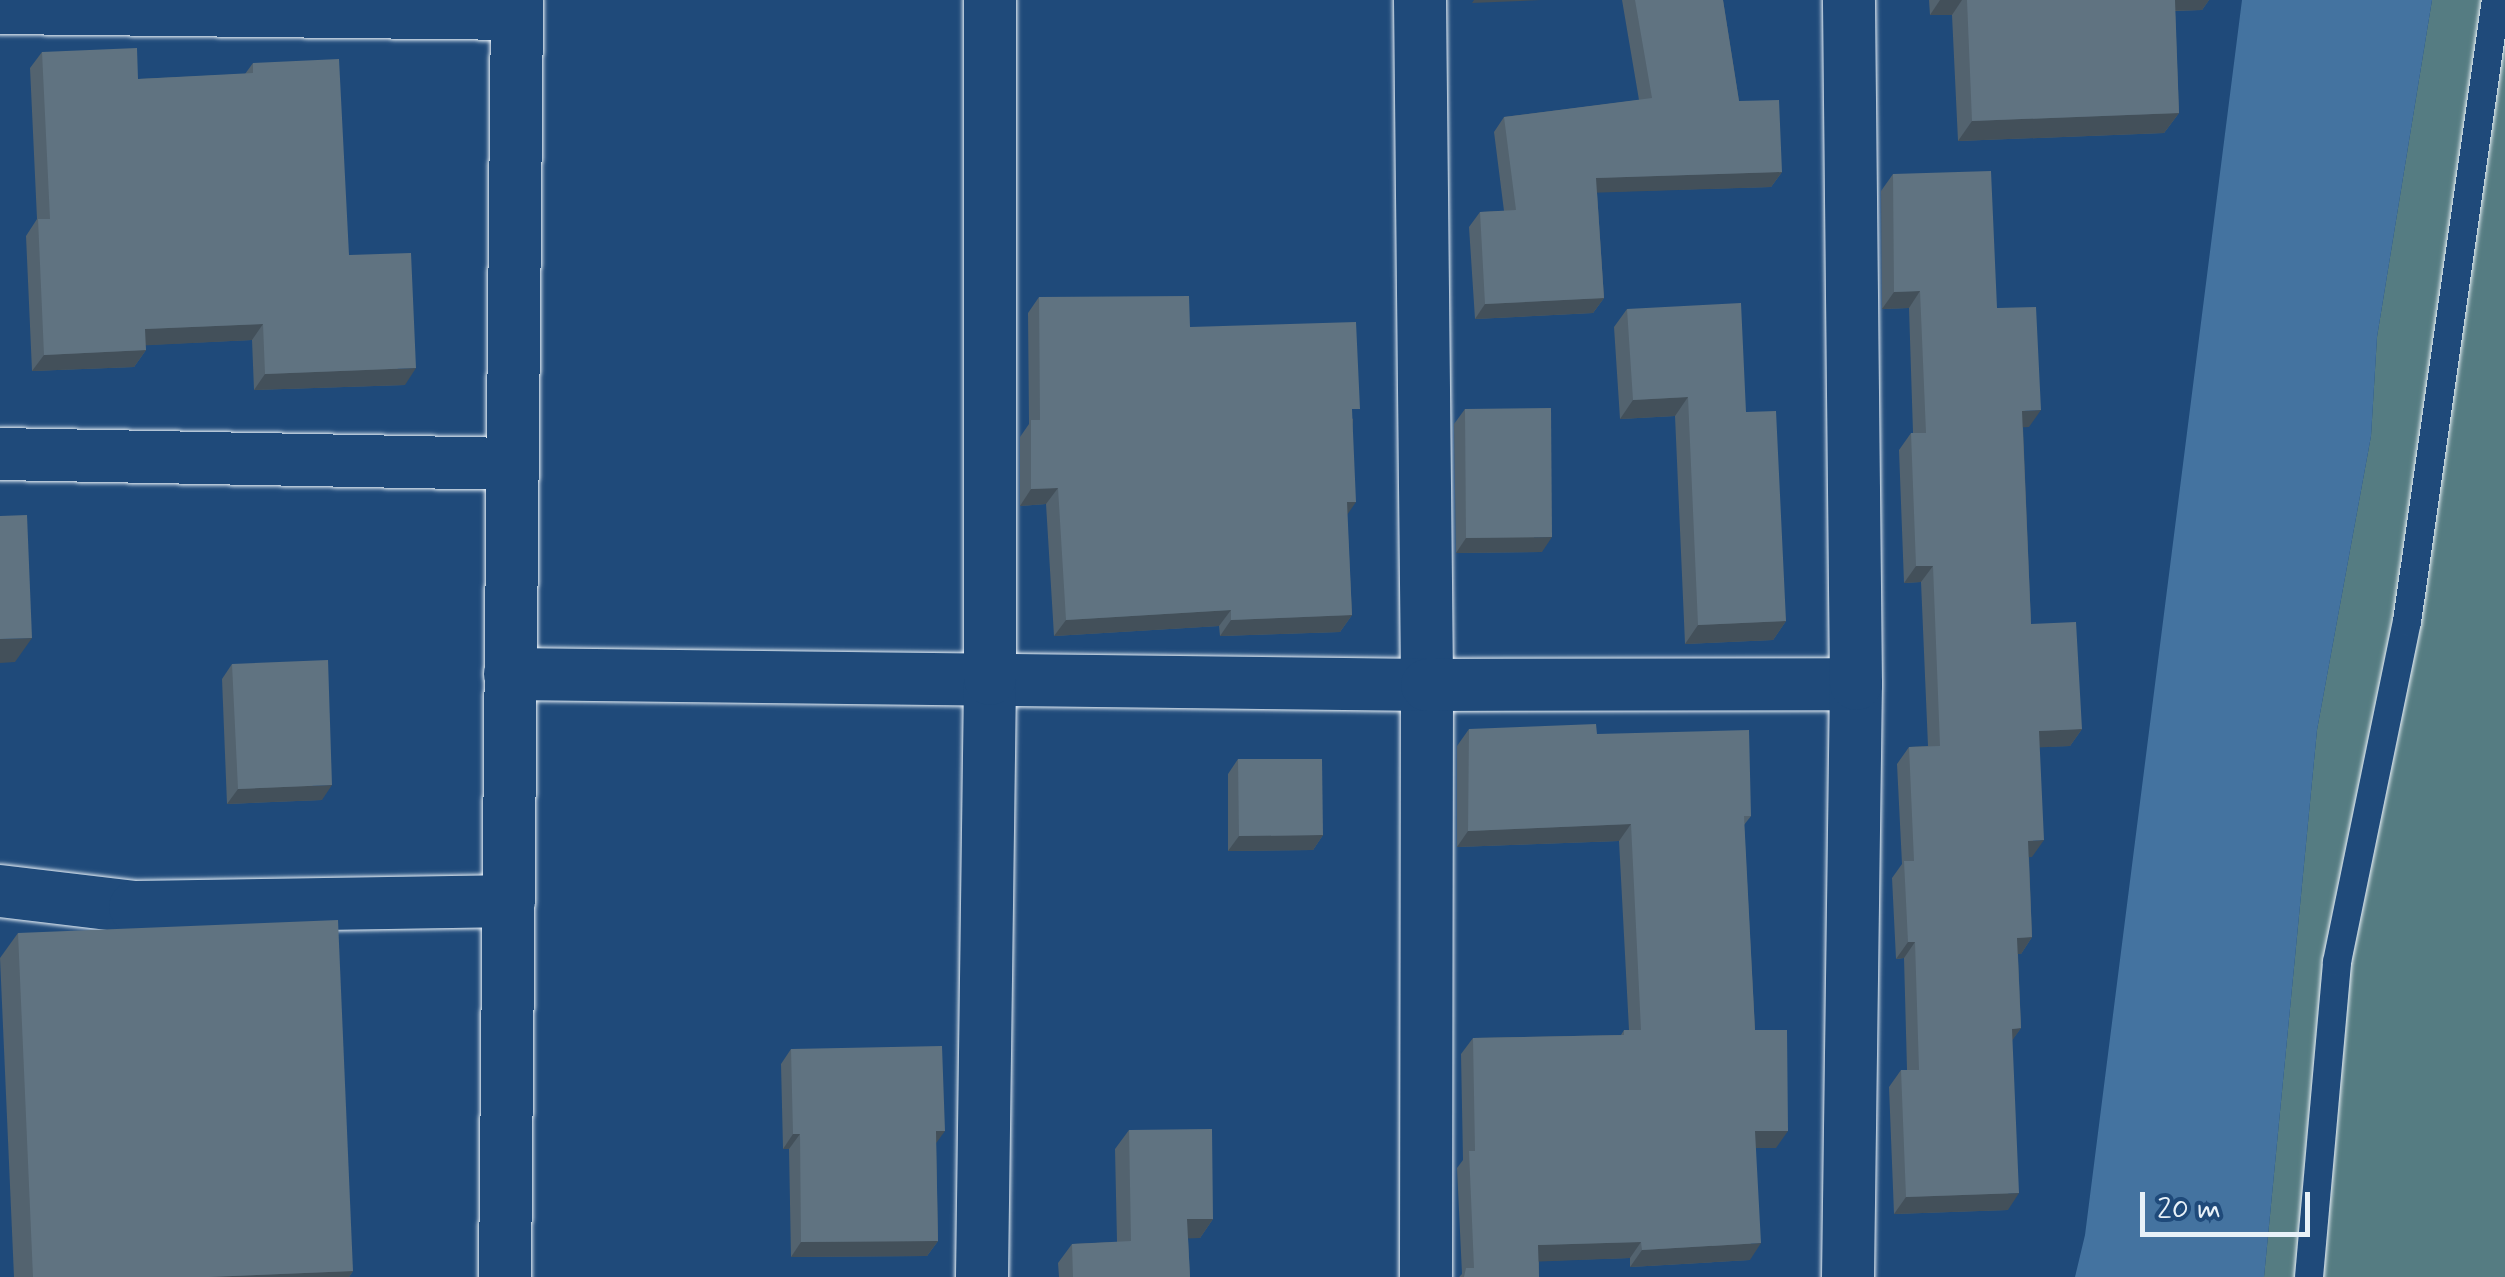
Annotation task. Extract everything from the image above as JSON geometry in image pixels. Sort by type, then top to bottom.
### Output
[{"type":"street","points":[[982,1277],[990,679],[990,0]]},
{"type":"street","points":[[1420,0],[1427,686],[1426,1277]]},
{"type":"street","points":[[1848,1277],[1856,684],[1849,0]]},
{"type":"street","points":[[0,8],[517,7],[505,1277]]},
{"type":"street","points":[[0,454],[513,464]]},
{"type":"street","points":[[510,674],[1427,686],[1856,684]]},
{"type":"street","points":[[0,892],[136,907],[509,901]]},
{"type":"lane","points":[[2309,1277],[2336,962],[2408,622],[2496,0]]},
{"type":"green space","points":[[2432,0],[2505,0],[2505,1277],[2264,1277],[2317,730],[2371,436],[2377,337]]},
{"type":"water","points":[[2242,0],[2432,0],[2377,337],[2371,436],[2317,730],[2264,1277],[2075,1277],[2085,1235]]},
{"type":"building","points":[[1635,0],[1723,0],[1739,101],[1779,100],[1782,172],[1596,178],[1604,298],[1485,304],[1480,212],[1516,210],[1504,117],[1652,98]]},
{"type":"building","points":[[1967,0],[2175,0],[2179,113],[1972,121]]},
{"type":"building","points":[[137,48],[138,79],[253,73],[253,63],[339,59],[349,255],[411,253],[416,368],[265,374],[263,324],[145,329],[146,350],[44,355],[38,219],[50,219],[42,52]]},
{"type":"building","points":[[1991,171],[1997,308],[2036,307],[2041,410],[2022,411],[2031,624],[2076,622],[2082,729],[2039,731],[2044,840],[2028,841],[2032,937],[2017,938],[2021,1028],[2012,1029],[2019,1193],[1906,1197],[1901,1070],[1919,1070],[1915,942],[1908,942],[1904,861],[1914,861],[1909,747],[1940,746],[1933,566],[1916,566],[1911,433],[1926,433],[1920,291],[1894,292],[1893,174]]},
{"type":"building","points":[[1189,296],[1190,327],[1356,322],[1360,409],[1352,409],[1356,502],[1347,502],[1352,615],[1231,620],[1231,610],[1066,620],[1058,488],[1031,489],[1031,420],[1040,420],[1039,297]]},
{"type":"building","points":[[1741,303],[1746,412],[1776,411],[1786,621],[1698,625],[1688,397],[1633,400],[1627,309]]},
{"type":"building","points":[[1551,408],[1552,537],[1466,538],[1465,409]]},
{"type":"building","points":[[27,515],[32,638],[0,639],[0,516]]},
{"type":"building","points":[[328,660],[332,785],[238,789],[232,664]]},
{"type":"building","points":[[1596,724],[1597,734],[1749,730],[1751,816],[1744,816],[1755,1030],[1787,1030],[1788,1131],[1755,1131],[1761,1243],[1642,1250],[1641,1242],[1538,1245],[1539,1277],[1464,1277],[1466,1268],[1474,1268],[1469,1151],[1475,1151],[1473,1038],[1624,1035],[1624,1030],[1641,1030],[1631,824],[1468,831],[1469,729]]},
{"type":"building","points":[[1238,759],[1322,759],[1323,835],[1239,836]]},
{"type":"building","points":[[338,920],[353,1271],[209,1277],[33,1277],[18,933]]},
{"type":"building","points":[[942,1046],[945,1131],[936,1131],[938,1241],[801,1242],[800,1134],[793,1134],[791,1049]]},
{"type":"building","points":[[1212,1129],[1213,1219],[1187,1219],[1190,1277],[1073,1277],[1072,1244],[1131,1241],[1129,1130]]}]
